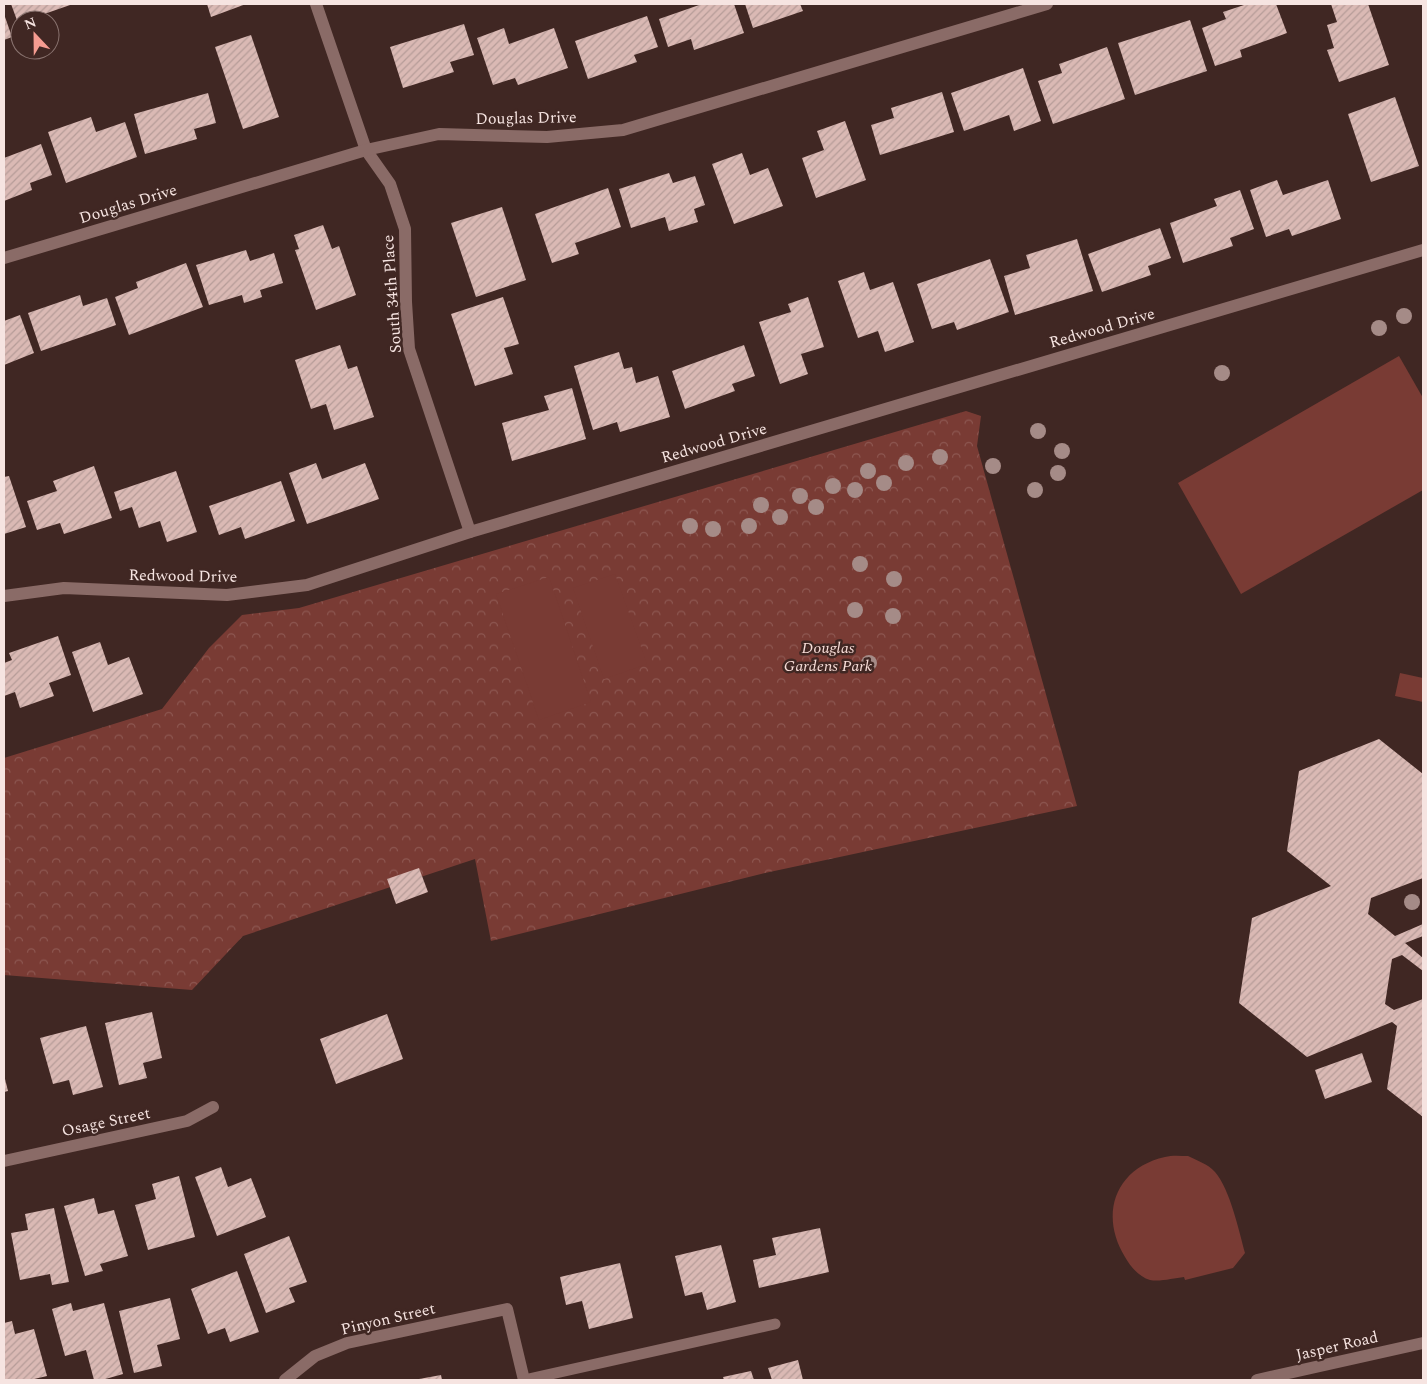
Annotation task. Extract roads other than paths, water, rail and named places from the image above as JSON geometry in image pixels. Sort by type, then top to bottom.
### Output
[{"type":"street","name":"South 34th Place","points":[[316,4],[366,150],[390,184],[405,229],[409,349],[470,532]]},
{"type":"street","name":"Douglas Drive","points":[[4,258],[366,150],[440,134],[547,137],[624,130],[1047,4]]},
{"type":"street","name":"Redwood Drive","points":[[4,596],[64,588],[227,595],[306,585],[470,532],[1423,250]]},
{"type":"street","name":"Osage Street","points":[[4,1161],[187,1122],[212,1107]]},
{"type":"street","name":"Pinyon Street","points":[[285,1380],[315,1356],[347,1343],[507,1309],[524,1380]]},
{"type":"street","name":"Jasper Road","points":[[1257,1380],[1423,1343]]},
{"type":"lane","points":[[524,1380],[775,1324]]},
{"type":"park label","name":"Douglas Gardens Park","points":[[828,657]]}]
